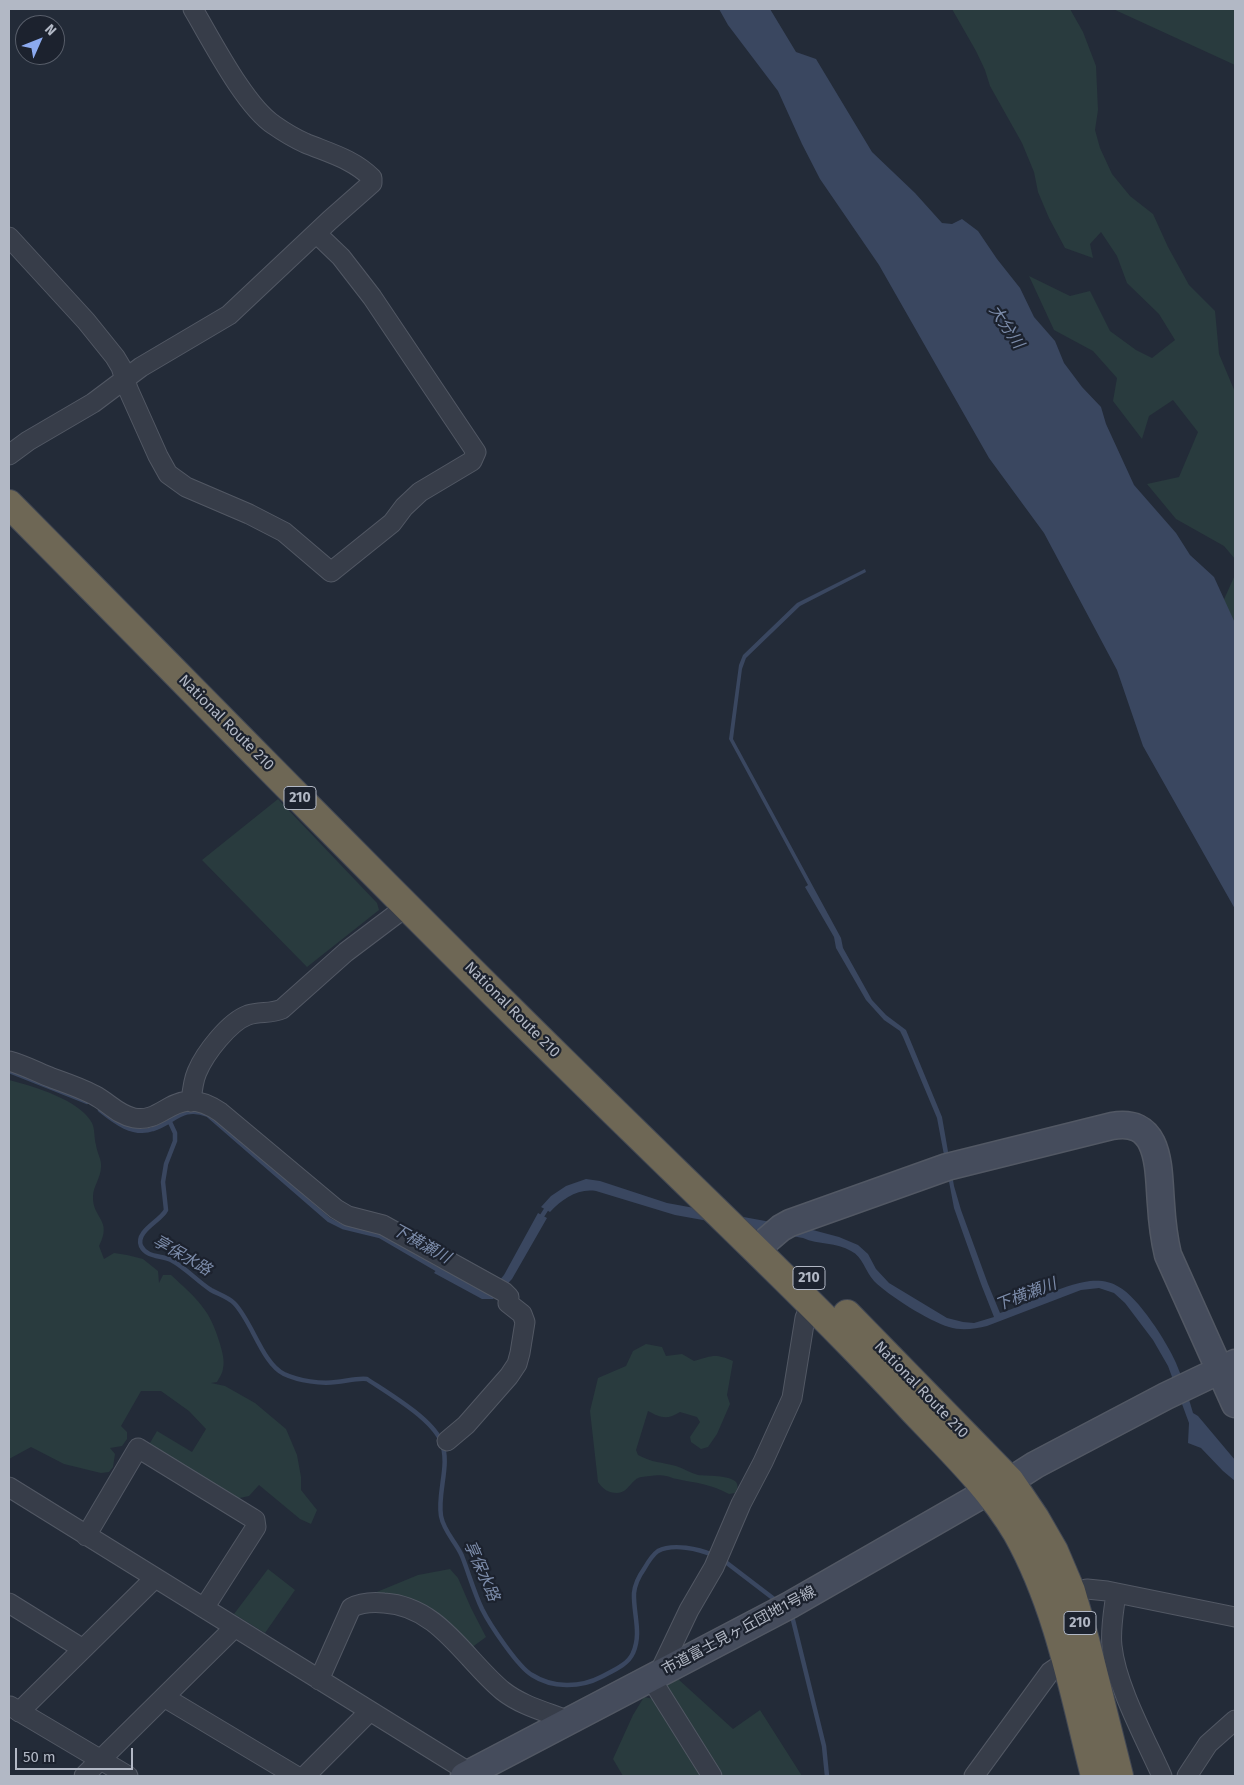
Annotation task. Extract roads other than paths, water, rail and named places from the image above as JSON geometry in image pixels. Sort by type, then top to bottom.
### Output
[{"type":"highway","name":"National Route 210","points":[[9,504],[592,1091],[811,1304],[880,1375],[999,1487],[1035,1518],[1054,1551],[1072,1593],[1086,1640],[1119,1776]]},
{"type":"highway","name":"National Route 210","points":[[592,1091],[728,1204],[873,1340],[999,1487],[1015,1530],[1031,1559],[1050,1605],[1095,1776]]},
{"type":"street","points":[[9,455],[93,403],[124,378],[229,314],[372,183],[372,178],[351,162],[294,137],[266,119],[245,94],[193,9]]},
{"type":"street","points":[[9,237],[86,321],[115,357],[121,367],[158,456],[172,477],[186,487],[279,529],[292,537],[328,571],[334,570],[392,523],[404,507],[420,492],[472,461],[476,452],[372,297],[341,257],[316,233]]},
{"type":"street","points":[[191,1102],[196,1076],[202,1062],[230,1027],[247,1015],[275,1012],[282,1009],[346,952],[407,906]]},
{"type":"street","points":[[9,1061],[93,1094],[121,1113],[135,1118],[146,1118],[155,1115],[175,1104],[191,1102],[205,1104],[220,1112],[342,1213],[383,1225],[497,1288],[509,1297],[508,1304],[524,1319],[525,1327],[519,1359],[509,1376],[479,1411],[447,1441]]},
{"type":"street","points":[[767,1240],[790,1223],[946,1167],[1112,1126],[1132,1125],[1143,1132],[1150,1140],[1154,1149],[1168,1255],[1230,1381]]},
{"type":"street","points":[[712,1776],[655,1675],[689,1610],[708,1580],[741,1504],[763,1462],[792,1398],[805,1318],[811,1304]]},
{"type":"street","name":"市道富士見ヶ丘団地1号線","points":[[470,1775],[827,1584],[1035,1465],[1193,1392],[1230,1381]]},
{"type":"street","points":[[86,1536],[138,1448],[256,1520],[256,1527],[204,1608]]},
{"type":"street","points":[[9,1487],[235,1626],[470,1775]]},
{"type":"street","points":[[128,1776],[14,1709],[83,1649],[155,1578]]},
{"type":"street","points":[[1072,1593],[1087,1589],[1116,1592],[1235,1616]]},
{"type":"street","points":[[1116,1592],[1112,1635],[1115,1664],[1162,1776]]},
{"type":"street","points":[[9,1603],[83,1649]]},
{"type":"street","points":[[319,1680],[350,1608],[372,1603],[394,1604],[410,1608],[437,1625],[510,1696],[519,1702],[569,1721]]},
{"type":"street","points":[[84,1776],[235,1626]]},
{"type":"street","points":[[974,1776],[1050,1672],[1066,1661]]},
{"type":"street","points":[[164,1697],[296,1776]]},
{"type":"street","points":[[305,1776],[370,1711]]},
{"type":"street","points":[[1187,1776],[1212,1740],[1235,1720]]},
{"type":"water","name":"大分川","points":[[719,9],[770,9],[796,52],[816,59],[872,152],[915,193],[942,223],[952,224],[962,219],[978,231],[1020,288],[1034,317],[1055,341],[1064,363],[1082,387],[1101,407],[1106,424],[1134,485],[1176,533],[1190,555],[1214,577],[1235,623],[1235,909],[1143,746],[1117,670],[1044,533],[989,458],[879,265],[820,179],[778,91],[728,25]]},
{"type":"water","points":[[865,569],[866,572],[800,606],[746,658],[742,669],[733,739],[841,938],[843,948],[872,1000],[886,1015],[906,1030],[942,1117],[954,1186],[961,1210],[1000,1313],[1067,1286],[1090,1281],[1109,1282],[1127,1292],[1159,1332],[1172,1354],[1193,1413],[1198,1416],[1235,1460],[1235,1481],[1201,1448],[1188,1443],[1189,1423],[1168,1366],[1153,1340],[1125,1303],[1114,1293],[1099,1288],[1081,1290],[987,1326],[973,1329],[958,1329],[941,1324],[899,1301],[874,1281],[855,1254],[840,1246],[675,1215],[596,1191],[577,1193],[560,1203],[550,1212],[541,1207],[551,1196],[566,1186],[586,1179],[600,1181],[667,1203],[809,1229],[839,1237],[858,1245],[868,1254],[876,1269],[889,1283],[947,1318],[974,1323],[994,1317],[954,1208],[937,1118],[903,1037],[900,1031],[884,1020],[866,1000],[836,948],[834,937],[805,887],[808,885],[729,739],[739,665],[743,655],[797,603]]},
{"type":"water","points":[[538,1213],[547,1218],[512,1279],[493,1299],[482,1299],[434,1273],[440,1265],[498,1282],[504,1275]]},
{"type":"waterway","name":"享保水路","points":[[9,1071],[87,1102]]},
{"type":"waterway","name":"下横瀬川","points":[[100,1110],[125,1127],[138,1131],[153,1129],[185,1113],[199,1112],[208,1115],[329,1220],[343,1227],[380,1236],[440,1271]]},
{"type":"waterway","name":"享保水路","points":[[169,1120],[175,1133],[175,1141],[166,1164],[163,1182],[166,1210],[145,1231],[140,1241],[141,1246],[147,1253],[167,1258],[176,1263],[211,1290],[234,1303],[269,1361],[276,1369],[296,1378],[317,1382],[330,1383],[367,1379],[419,1415],[436,1432],[441,1441],[445,1459],[440,1507],[443,1522],[462,1556],[482,1609],[505,1645],[526,1671],[548,1682],[575,1685],[593,1681],[619,1667],[631,1657],[636,1646],[637,1630],[634,1600],[636,1583],[652,1557],[658,1551],[671,1547],[693,1549],[713,1555]]},
{"type":"waterway","name":"下横瀬川","points":[[540,1219],[549,1205]]},
{"type":"waterway","name":"享保水路","points":[[723,1560],[778,1602]]},
{"type":"waterway","name":"享保水路","points":[[790,1615],[793,1620],[824,1746],[827,1776]]}]
